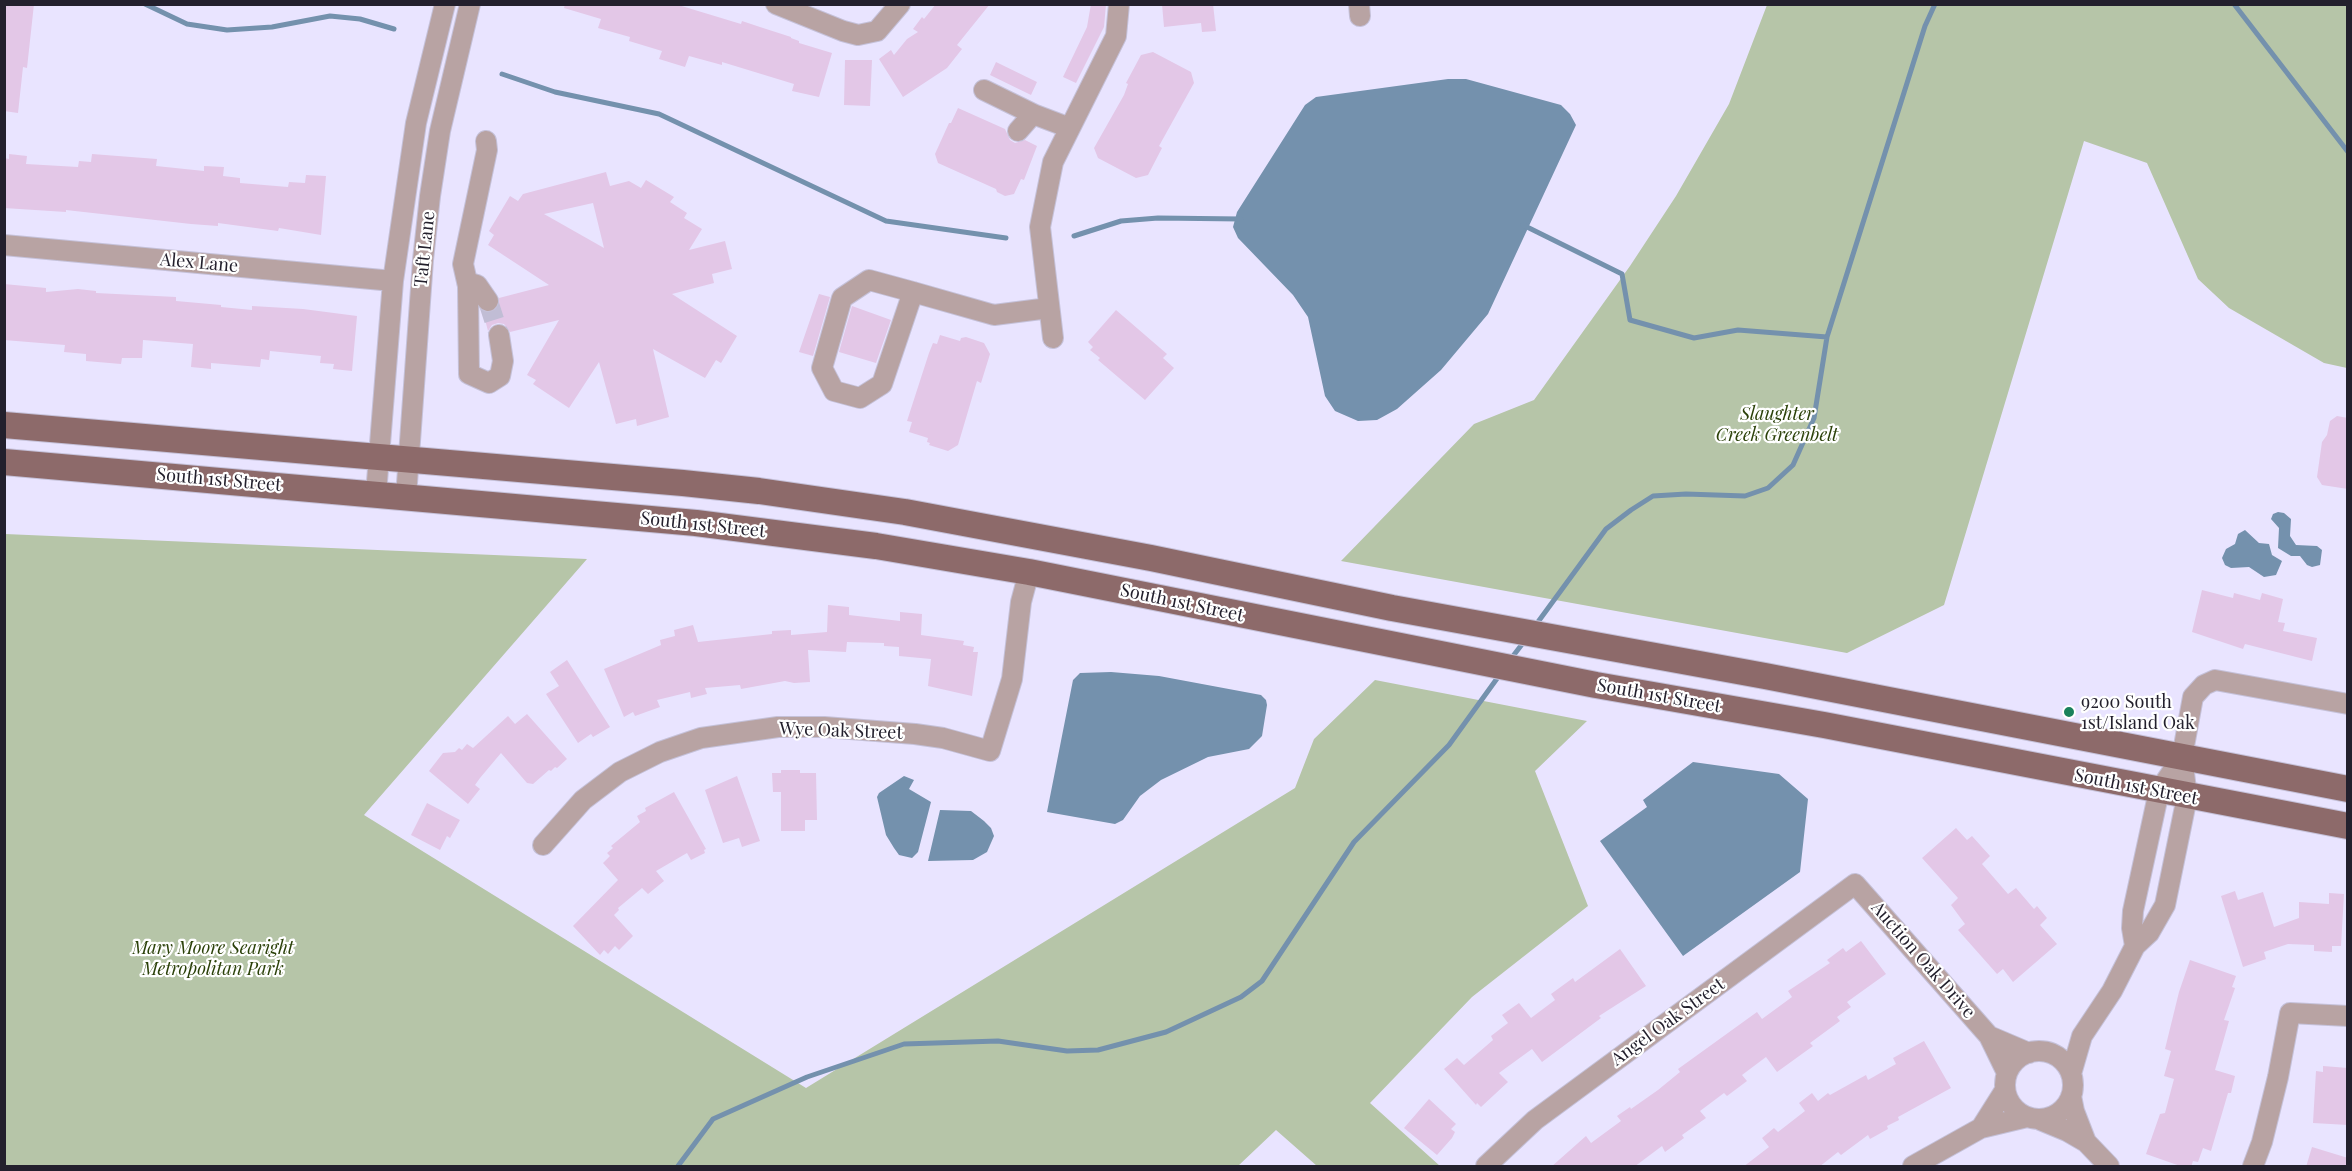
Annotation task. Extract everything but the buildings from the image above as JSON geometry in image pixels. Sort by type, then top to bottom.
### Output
[{"type":"main road","name":"South 1st Street","points":[[4,425],[759,491],[905,512],[1044,537],[1392,608],[1765,676],[2348,789]]},
{"type":"main road","name":"South 1st Street","points":[[4,462],[405,496],[684,522],[816,537],[1029,572],[1361,640],[1596,685],[1824,725],[2187,797],[2348,826]]},
{"type":"main road","points":[[1029,572],[1044,537]]},
{"type":"street","name":"Taft Lane","points":[[376,494],[393,281],[417,123],[445,4]]},
{"type":"street","name":"Taft Lane","points":[[405,496],[430,196],[440,131],[470,4]]},
{"type":"street","points":[[776,4],[843,32],[858,35],[877,31],[900,4]]},
{"type":"street","points":[[1053,338],[1040,227],[1053,162],[1116,36],[1119,4]]},
{"type":"street","points":[[984,90],[1033,114],[1070,128]]},
{"type":"street","points":[[1018,131],[1033,114]]},
{"type":"street","points":[[486,141],[487,150],[463,264],[467,282],[469,374],[489,383],[500,376],[503,361],[499,335]]},
{"type":"street","name":"Alex Lane","points":[[4,245],[393,281]]},
{"type":"street","points":[[913,292],[882,384],[860,398],[834,391],[822,368],[842,298],[869,280],[913,292],[994,315],[1049,308]]},
{"type":"street","points":[[467,282],[477,285],[488,301]]},
{"type":"street","name":"Wye Oak Street","points":[[543,845],[583,800],[620,772],[660,752],[701,738],[778,727],[824,727],[943,738],[990,751],[1012,679],[1021,602],[1029,572]]},
{"type":"street","points":[[2070,1074],[2082,1036],[2112,991],[2135,946],[2149,933],[2165,905],[2187,797],[2182,757],[2193,697],[2204,685],[2215,680],[2348,704]]},
{"type":"street","points":[[2135,946],[2132,928],[2133,911],[2159,791],[2182,757]]},
{"type":"street","name":"Auction Oak Drive","points":[[1856,884],[1989,1036],[2006,1081]]},
{"type":"street","name":"Angel Oak Street","points":[[1486,1167],[1535,1120],[1856,884]]},
{"type":"street","points":[[2253,1167],[2262,1142],[2278,1077],[2290,1013],[2348,1016]]},
{"type":"street","name":"Auction Oak Drive","points":[[1989,1036],[2030,1053]]},
{"type":"street","points":[[2050,1053],[2082,1036]]},
{"type":"street","points":[[1913,1167],[1981,1128],[2032,1118],[2048,1118],[2058,1113],[2070,1096],[2072,1085],[2066,1065],[2050,1053],[2040,1051],[2030,1053],[2013,1064],[1981,1128]]},
{"type":"street","points":[[2006,1081],[2012,1107],[2032,1118],[2067,1131],[2086,1142],[2109,1167]]},
{"type":"street","points":[[2070,1096],[2086,1142]]},
{"type":"green space","name":"Slaughter Creek Greenbelt","points":[[1767,5],[2347,5],[2347,368],[2324,363],[2229,308],[2198,279],[2147,163],[2084,141],[1944,605],[1847,653],[1341,561],[1474,424],[1534,400],[1630,266],[1676,196],[1729,104]]},
{"type":"green space","name":"Mary Moore Searight Metropolitan Park","points":[[5,534],[587,559],[364,815],[806,1088],[1295,788],[1314,739],[1375,680],[1587,721],[1535,771],[1588,906],[1472,997],[1370,1103],[1440,1166],[1317,1166],[1276,1130],[1238,1166],[5,1166]]},
{"type":"water","points":[[1448,79],[1466,79],[1561,105],[1576,125],[1488,314],[1441,370],[1397,409],[1377,420],[1358,421],[1335,411],[1325,396],[1308,317],[1293,295],[1238,238],[1233,227],[1237,212],[1305,105],[1316,97]]},
{"type":"water","points":[[2284,513],[2291,519],[2290,536],[2296,545],[2317,546],[2322,550],[2320,565],[2312,567],[2307,565],[2300,556],[2291,556],[2278,548],[2279,528],[2271,519],[2273,514]]},
{"type":"water","points":[[2245,530],[2259,543],[2269,544],[2272,555],[2282,561],[2276,575],[2264,577],[2249,567],[2231,568],[2225,565],[2222,558],[2226,549],[2235,544],[2238,534]]},
{"type":"water","points":[[1111,672],[1159,676],[1261,695],[1267,705],[1262,736],[1249,749],[1208,757],[1161,780],[1140,796],[1123,820],[1115,824],[1047,812],[1073,680],[1080,673]]},
{"type":"water","points":[[1693,762],[1779,774],[1808,799],[1800,872],[1683,956],[1600,841],[1647,807],[1643,800]]},
{"type":"water","points":[[904,776],[914,780],[909,789],[931,802],[918,852],[912,858],[899,855],[886,835],[877,797],[879,793]]},
{"type":"water","points":[[940,810],[971,811],[984,821],[991,828],[994,836],[987,852],[973,860],[928,861]]},
{"type":"waterway","points":[[145,4],[187,24],[227,30],[272,27],[330,16],[360,19],[394,29]]},
{"type":"waterway","points":[[1535,626],[1606,529],[1653,496],[1686,494],[1745,496],[1768,488],[1793,465],[1814,418],[1827,337],[1925,26],[1935,4]]},
{"type":"waterway","points":[[2234,4],[2348,152]]},
{"type":"waterway","points":[[502,74],[555,92],[659,114],[886,221],[1006,238]]},
{"type":"waterway","points":[[1074,236],[1121,221],[1158,218],[1241,219]]},
{"type":"waterway","points":[[1523,225],[1622,274],[1630,320],[1694,338],[1738,330],[1827,337]]},
{"type":"waterway","points":[[1510,660],[1526,639]]},
{"type":"waterway","points":[[678,1166],[713,1119],[807,1077],[904,1044],[998,1041],[1067,1051],[1098,1050],[1166,1032],[1241,997],[1262,981],[1354,842],[1449,745],[1501,673]]},
{"type":"tunnel","points":[[488,301],[499,335]]},
{"type":"place","name":"9200 South 1st/Island Oak","points":[[2069,712]]}]
